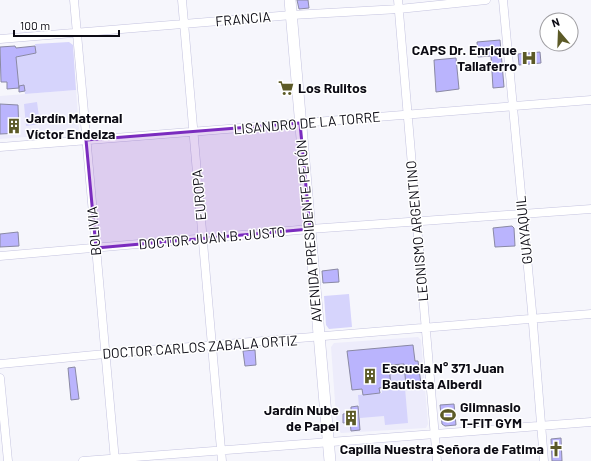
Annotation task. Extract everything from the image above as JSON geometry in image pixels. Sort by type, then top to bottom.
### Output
[{"type":"main road","name":"AVENIDA PRESIDENTE PERÓN","points":[[290,0],[330,461]]},
{"type":"street","name":"BOLIVIA","points":[[74,0],[114,460]]},
{"type":"street","name":"EUROPA","points":[[182,0],[222,461]]},
{"type":"street","name":"FRANCIA","points":[[0,39],[292,15],[398,4],[486,0]]},
{"type":"street","name":"GUAYAQUIL","points":[[503,0],[533,319],[544,461]]},
{"type":"street","name":"LEONISMO ARGENTINO","points":[[398,4],[437,461]]},
{"type":"street","name":"LISANDRO DE LA TORRE","points":[[0,147],[591,100]]},
{"type":"street","name":"DOCTOR JUAN B. JUSTO","points":[[0,256],[203,240],[310,229],[591,209]]},
{"type":"street","name":"DOCTOR CARLOS ZABALA ORTIZ","points":[[0,364],[591,314]]},
{"type":"street","points":[[0,378],[8,461]]},
{"type":"street","points":[[83,461],[114,460],[221,450],[591,422]]},
{"type":"highlighted area","points":[[300,123],[310,229],[96,248],[86,140]]},
{"type":"shaded area","points":[[69,42],[73,45],[76,90],[25,94],[24,86],[18,86],[16,57],[36,53],[35,44]]},
{"type":"shaded area","points":[[76,90],[79,129],[76,133],[0,139],[0,96]]},
{"type":"shaded area","points":[[37,102],[40,124],[26,126],[24,104]]},
{"type":"shaded area","points":[[349,294],[352,327],[329,329],[326,325],[324,296]]},
{"type":"shaded area","points":[[418,337],[421,340],[428,424],[426,428],[341,433],[337,429],[331,347],[334,343]]},
{"type":"shaded area","points":[[404,364],[406,386],[391,387],[389,365]]},
{"type":"shaded area","points":[[405,388],[408,423],[385,425],[384,416],[360,418],[358,395],[382,393],[382,390]]},
{"type":"building","points":[[297,0],[308,0],[309,8],[299,9]]},
{"type":"building","points":[[500,40],[504,87],[493,88],[491,56],[478,57],[477,42]]},
{"type":"building","points":[[15,46],[16,48],[35,46],[36,53],[16,57],[19,88],[7,89],[7,82],[1,82],[0,47]]},
{"type":"building","name":"CAPS Dr. Enrique Tallaferro","points":[[540,52],[541,63],[519,65],[518,54]]},
{"type":"building","points":[[456,58],[459,89],[436,92],[434,60]]},
{"type":"building","points":[[24,85],[25,91],[19,92],[19,86]]},
{"type":"building","name":"Jardín Maternal Víctor Endeiza","points":[[0,104],[18,105],[19,133],[0,134]]},
{"type":"building","points":[[512,226],[514,228],[515,246],[495,247],[493,228]]},
{"type":"building","points":[[18,232],[19,246],[0,247],[0,234]]},
{"type":"building","points":[[338,269],[339,282],[323,283],[322,271]]},
{"type":"building","name":"Escuela N° 371 Juan Bautista Alberdi","points":[[413,345],[415,361],[418,361],[421,384],[406,386],[404,364],[389,365],[391,387],[379,388],[380,393],[363,395],[362,389],[352,390],[347,351]]},
{"type":"building","points":[[255,350],[256,365],[245,366],[243,351]]},
{"type":"building","points":[[75,367],[79,399],[71,400],[68,368]]},
{"type":"building","name":"Giimnasio T-FIT GYM","points":[[454,404],[456,425],[445,426],[442,424],[440,405]]},
{"type":"building","name":"Jardín Nube de Papel","points":[[358,406],[360,430],[351,431],[350,422],[343,423],[343,414],[351,413],[351,407]]},
{"type":"building","name":"Capilla Nuestra Señora de Fatima","points":[[561,438],[562,461],[552,461],[551,439]]},
{"type":"place","name":"CAPS Dr. Enrique Tallaferro","points":[[529,58]]},
{"type":"place","name":"Los Rulitos","points":[[286,88]]},
{"type":"place","name":"Jardín Maternal Víctor Endeiza","points":[[14,126]]},
{"type":"place","name":"Escuela N° 371 Juan Bautista Alberdi","points":[[370,376]]},
{"type":"place","name":"Giimnasio T-FIT GYM","points":[[448,415]]},
{"type":"place","name":"Jardín Nube de Papel","points":[[351,418]]},
{"type":"place","name":"Capilla Nuestra Señora de Fatima","points":[[556,449]]}]
